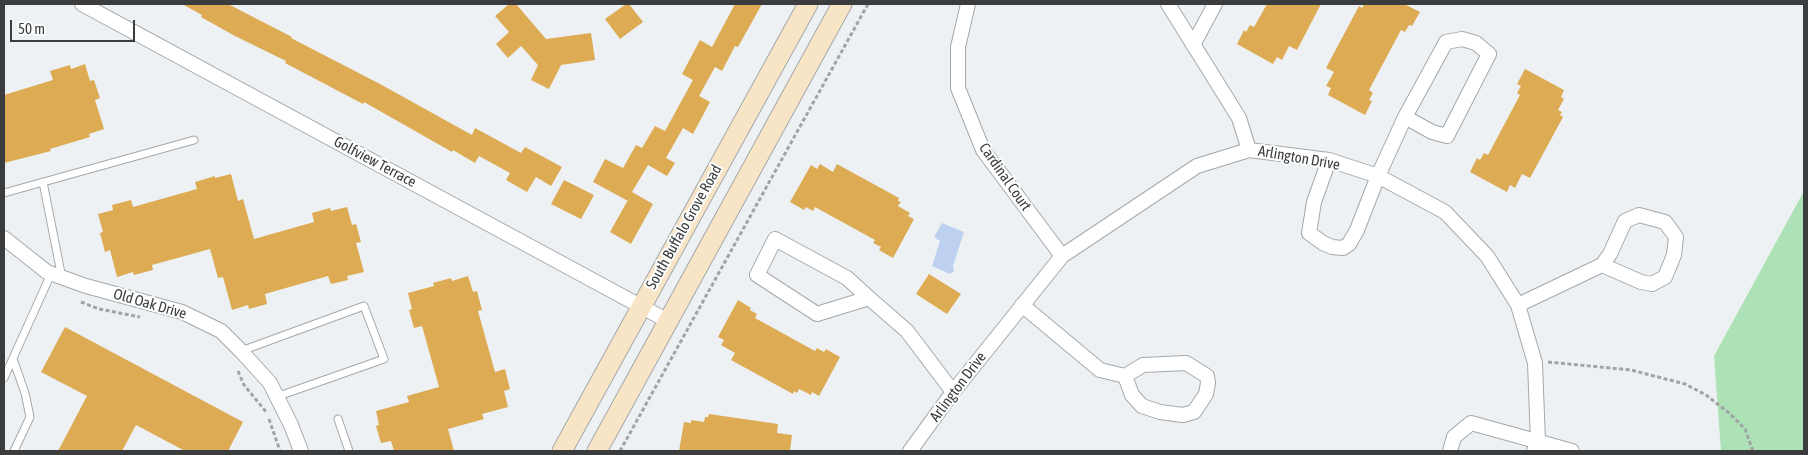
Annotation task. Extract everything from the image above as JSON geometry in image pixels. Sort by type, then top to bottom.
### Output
[{"type":"main road","name":"South Buffalo Grove Road","points":[[562,451],[808,4]]},
{"type":"main road","name":"South Buffalo Grove Road","points":[[597,451],[842,4]]},
{"type":"street","name":"Golfview Terrace","points":[[82,4],[668,321]]},
{"type":"street","name":"Cardinal Court","points":[[968,4],[958,47],[958,88],[983,150],[1062,256]]},
{"type":"street","points":[[1168,4],[1239,118],[1248,150]]},
{"type":"street","points":[[1193,45],[1215,4]]},
{"type":"street","points":[[1329,160],[1314,202],[1309,233],[1332,247],[1343,248],[1349,244],[1362,220],[1378,176],[1405,117],[1446,42],[1462,39],[1476,43],[1489,54],[1447,136],[1432,132],[1405,117]]},
{"type":"street","name":"Arlington Drive","points":[[910,451],[953,392],[1062,256],[1197,166],[1248,150],[1329,160],[1378,176],[1445,212],[1487,256],[1518,305],[1535,364],[1536,447]]},
{"type":"street","points":[[1518,305],[1602,265],[1610,254],[1625,221],[1639,215],[1665,222],[1676,237],[1674,255],[1665,277],[1652,284],[1641,282],[1602,265]]},
{"type":"street","name":"Old Oak Drive","points":[[4,238],[47,272],[86,286],[182,312],[221,331],[270,383],[301,451]]},
{"type":"street","points":[[869,298],[817,314],[757,275],[775,239],[847,278],[907,331],[953,392]]},
{"type":"street","points":[[1022,305],[1100,370],[1125,376],[1143,365],[1186,363],[1207,376],[1206,394],[1194,412],[1183,415],[1160,412],[1142,406],[1132,395],[1125,376]]},
{"type":"street","points":[[1450,451],[1454,437],[1471,423],[1536,447],[1572,451]]},
{"type":"lane","points":[[4,194],[194,140]]},
{"type":"lane","points":[[4,378],[57,276],[43,182]]},
{"type":"lane","points":[[241,351],[364,306],[384,358],[276,396]]},
{"type":"lane","points":[[13,358],[25,393],[30,417],[14,451]]},
{"type":"lane","points":[[338,419],[349,451]]},
{"type":"path","points":[[620,451],[868,4]]},
{"type":"path","points":[[74,299],[99,309],[142,318]]},
{"type":"path","points":[[1535,364],[1552,361],[1632,370],[1685,384],[1706,395],[1729,413],[1745,430],[1753,451]]},
{"type":"path","points":[[235,367],[244,385],[267,413],[280,451]]},
{"type":"green space","points":[[1804,191],[1804,451],[1721,451],[1714,356]]},
{"type":"water","points":[[942,223],[964,232],[953,266],[954,272],[948,274],[932,266],[940,241],[934,237]]},
{"type":"building","points":[[182,4],[228,4],[472,135],[475,128],[521,153],[525,147],[562,167],[551,186],[536,177],[527,192],[506,180],[510,173],[479,156],[475,163],[453,150],[452,152],[364,102],[363,104],[285,63],[286,61],[235,36]]},
{"type":"building","points":[[509,4],[516,4],[546,39],[591,33],[595,60],[561,65],[549,89],[531,80],[538,65],[521,46],[508,58],[496,44],[509,32],[495,16]]},
{"type":"building","points":[[626,4],[629,4],[643,22],[620,39],[605,19]]},
{"type":"building","points":[[735,4],[762,4],[738,47],[735,46],[722,71],[715,67],[699,96],[710,102],[693,134],[683,128],[666,158],[675,163],[667,176],[648,165],[632,192],[653,204],[631,244],[610,232],[627,201],[593,182],[605,159],[623,168],[636,145],[642,148],[655,126],[665,131],[693,80],[682,74],[700,40],[712,47]]},
{"type":"building","points":[[1267,4],[1321,4],[1297,50],[1289,46],[1282,60],[1277,57],[1273,64],[1237,44],[1244,30],[1246,32],[1250,25],[1254,27]]},
{"type":"building","points":[[1364,4],[1404,4],[1420,12],[1412,26],[1409,25],[1405,32],[1401,30],[1369,90],[1373,93],[1369,100],[1372,101],[1365,115],[1328,95],[1331,88],[1326,86],[1334,72],[1326,68],[1359,6],[1362,8]]},
{"type":"building","points":[[85,64],[90,81],[94,80],[100,98],[95,100],[104,129],[89,134],[90,137],[50,149],[51,151],[4,163],[4,95],[53,80],[50,71],[70,65],[71,69]]},
{"type":"building","points":[[1525,69],[1564,90],[1561,97],[1564,99],[1558,110],[1562,112],[1560,115],[1563,117],[1530,178],[1522,174],[1515,188],[1510,185],[1507,192],[1470,172],[1477,158],[1480,160],[1484,153],[1488,155],[1520,95],[1517,93],[1521,86],[1517,84]]},
{"type":"building","points":[[820,164],[833,172],[837,164],[899,198],[898,201],[901,202],[898,206],[910,213],[908,216],[914,219],[893,258],[879,250],[881,247],[873,243],[875,240],[815,207],[813,211],[806,207],[804,210],[790,202],[811,165],[817,169]]},
{"type":"building","points":[[231,174],[238,201],[243,199],[254,239],[314,222],[312,213],[330,208],[331,211],[347,207],[352,225],[356,224],[361,242],[356,243],[364,272],[347,276],[348,280],[331,284],[328,276],[265,294],[267,304],[249,309],[248,305],[232,310],[223,277],[218,278],[210,249],[152,265],[153,270],[134,275],[133,272],[117,277],[110,250],[105,252],[100,233],[103,232],[98,214],[113,210],[112,205],[131,200],[133,207],[197,189],[195,182],[215,176],[215,178]]},
{"type":"building","points":[[564,180],[594,195],[581,219],[551,204]]},
{"type":"building","points":[[929,274],[961,294],[947,314],[916,294]]},
{"type":"building","points":[[468,276],[473,292],[477,291],[482,310],[478,311],[495,372],[505,369],[510,389],[504,391],[508,407],[482,414],[484,419],[448,429],[454,451],[394,451],[391,441],[381,443],[376,426],[379,425],[376,411],[409,402],[407,396],[439,387],[422,326],[414,328],[409,310],[412,309],[408,293],[434,286],[433,283],[451,278],[452,281]]},
{"type":"building","points":[[738,300],[757,314],[755,318],[815,351],[817,348],[824,352],[826,349],[840,357],[819,396],[812,392],[811,395],[799,389],[797,393],[794,391],[793,394],[731,360],[735,353],[721,345],[724,340],[718,337]]},
{"type":"building","points":[[65,327],[243,422],[228,451],[185,451],[136,425],[122,451],[58,451],[87,396],[41,372]]},
{"type":"building","points":[[709,414],[778,424],[777,433],[792,435],[790,451],[679,451],[684,422],[691,423],[691,420],[704,422],[705,417],[708,417]]}]
